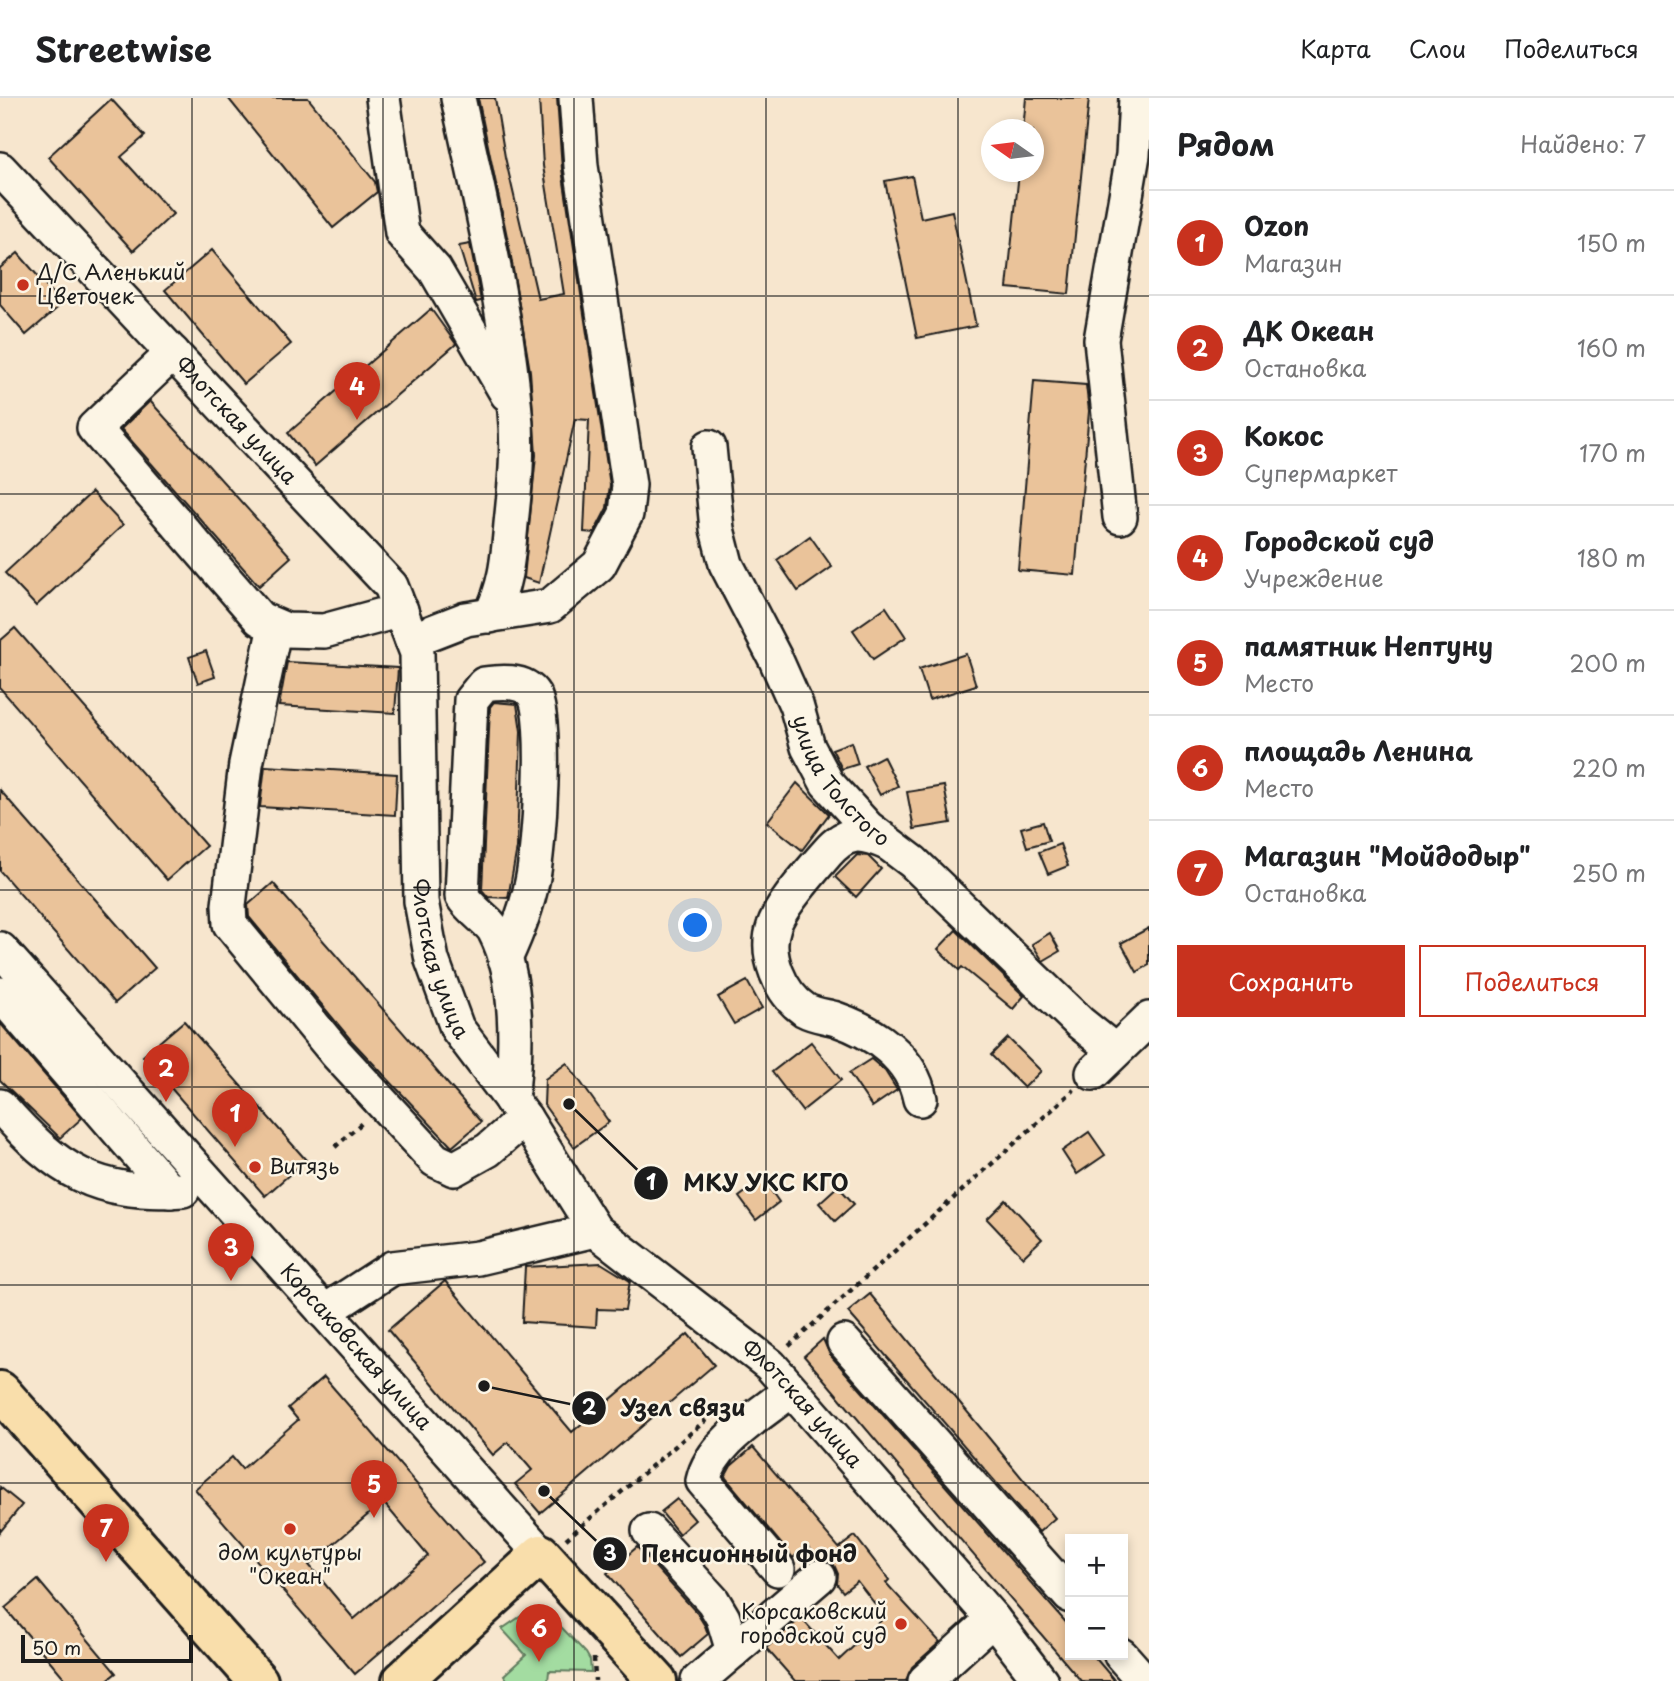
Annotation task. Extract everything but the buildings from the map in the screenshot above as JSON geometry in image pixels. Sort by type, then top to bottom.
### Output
[{"type":"main road","points":[[0,1391],[258,1681]]},
{"type":"main road","points":[[402,1681],[552,1547]]},
{"type":"main road","name":"Корсаковская улица","points":[[552,1547],[657,1681]]},
{"type":"street","points":[[383,98],[402,233],[436,270],[480,351],[514,405]]},
{"type":"street","points":[[458,98],[499,303],[514,405],[514,489],[509,552],[502,593],[490,616]]},
{"type":"street","points":[[173,354],[94,428],[260,619],[286,630],[324,631],[466,619],[550,606],[599,565],[626,514],[629,485],[581,166],[576,98]]},
{"type":"street","points":[[1120,517],[1101,340],[1133,155],[1136,98]]},
{"type":"street","name":"Флотская улица","points":[[0,169],[391,586],[417,653],[421,901],[432,960],[457,1028],[518,1109],[595,1230],[770,1365],[993,1619],[1041,1681]]},
{"type":"street","name":"улица Толстого","points":[[709,447],[717,529],[726,564],[796,705],[808,747],[827,783],[868,828],[913,862],[1079,1022],[1102,1052]]},
{"type":"street","points":[[275,625],[246,764],[229,905],[230,924],[336,1053],[435,1160],[454,1169],[488,1150],[518,1109],[513,1018],[505,959],[495,929],[471,911],[462,896],[471,700],[484,684],[505,682],[522,685],[533,693],[540,712],[539,831],[532,883],[505,959]]},
{"type":"street","points":[[888,844],[865,833],[850,833],[835,843],[805,879],[774,926],[772,964],[789,995],[807,1011],[838,1020],[883,1041],[917,1081],[920,1099]]},
{"type":"street","name":"Корсаковская улица","points":[[0,949],[324,1311],[552,1547]]},
{"type":"street","points":[[0,994],[170,1191]]},
{"type":"street","points":[[1102,1052],[1149,1019]]},
{"type":"street","points":[[0,1106],[50,1156],[84,1178],[115,1189],[148,1192],[214,1188]]},
{"type":"street","points":[[324,1311],[392,1268],[478,1258],[595,1230]]},
{"type":"street","points":[[844,1342],[1065,1590]]},
{"type":"street","points":[[778,1569],[703,1481],[706,1468],[716,1451],[792,1390]]},
{"type":"street","points":[[649,1531],[713,1601],[723,1618],[733,1651]]},
{"type":"street","points":[[698,1681],[819,1577]]},
{"type":"street","points":[[925,1681],[993,1619]]},
{"type":"street","points":[[1125,1660],[1144,1681]]},
{"type":"path","points":[[782,1353],[1102,1052]]},
{"type":"path","points":[[335,1147],[384,1104]]},
{"type":"path","points":[[552,1547],[715,1412]]},
{"type":"path","points":[[594,1658],[595,1681]]},
{"type":"green space","points":[[530,1610],[546,1611],[586,1653],[591,1672],[549,1671],[548,1681],[508,1681],[504,1675],[526,1655],[502,1629]]},
{"type":"place","name":"Д/С Аленький Цветочек","points":[[23,285]]},
{"type":"place","name":"Городской суд","points":[[357,420]]},
{"type":"place","name":"ДК Океан","points":[[166,1102]]},
{"type":"place","name":"МКУ УКС КГО","points":[[569,1104]]},
{"type":"place","name":"Ozon","points":[[235,1147]]},
{"type":"place","name":"Витязь","points":[[255,1167]]},
{"type":"place","name":"Кокос","points":[[231,1281]]},
{"type":"place","name":"Узел связи","points":[[484,1386]]},
{"type":"place","name":"Пенсионный фонд","points":[[544,1491]]},
{"type":"place","name":"памятник Нептуну","points":[[374,1518]]},
{"type":"place","name":"дом культуры \"Океан\"","points":[[290,1529]]},
{"type":"place","name":"Магазин \"Мойдодыр\"","points":[[106,1562]]},
{"type":"place","name":"Корсаковский городской суд","points":[[901,1624]]},
{"type":"place","name":"площадь Ленина","points":[[539,1662]]}]
